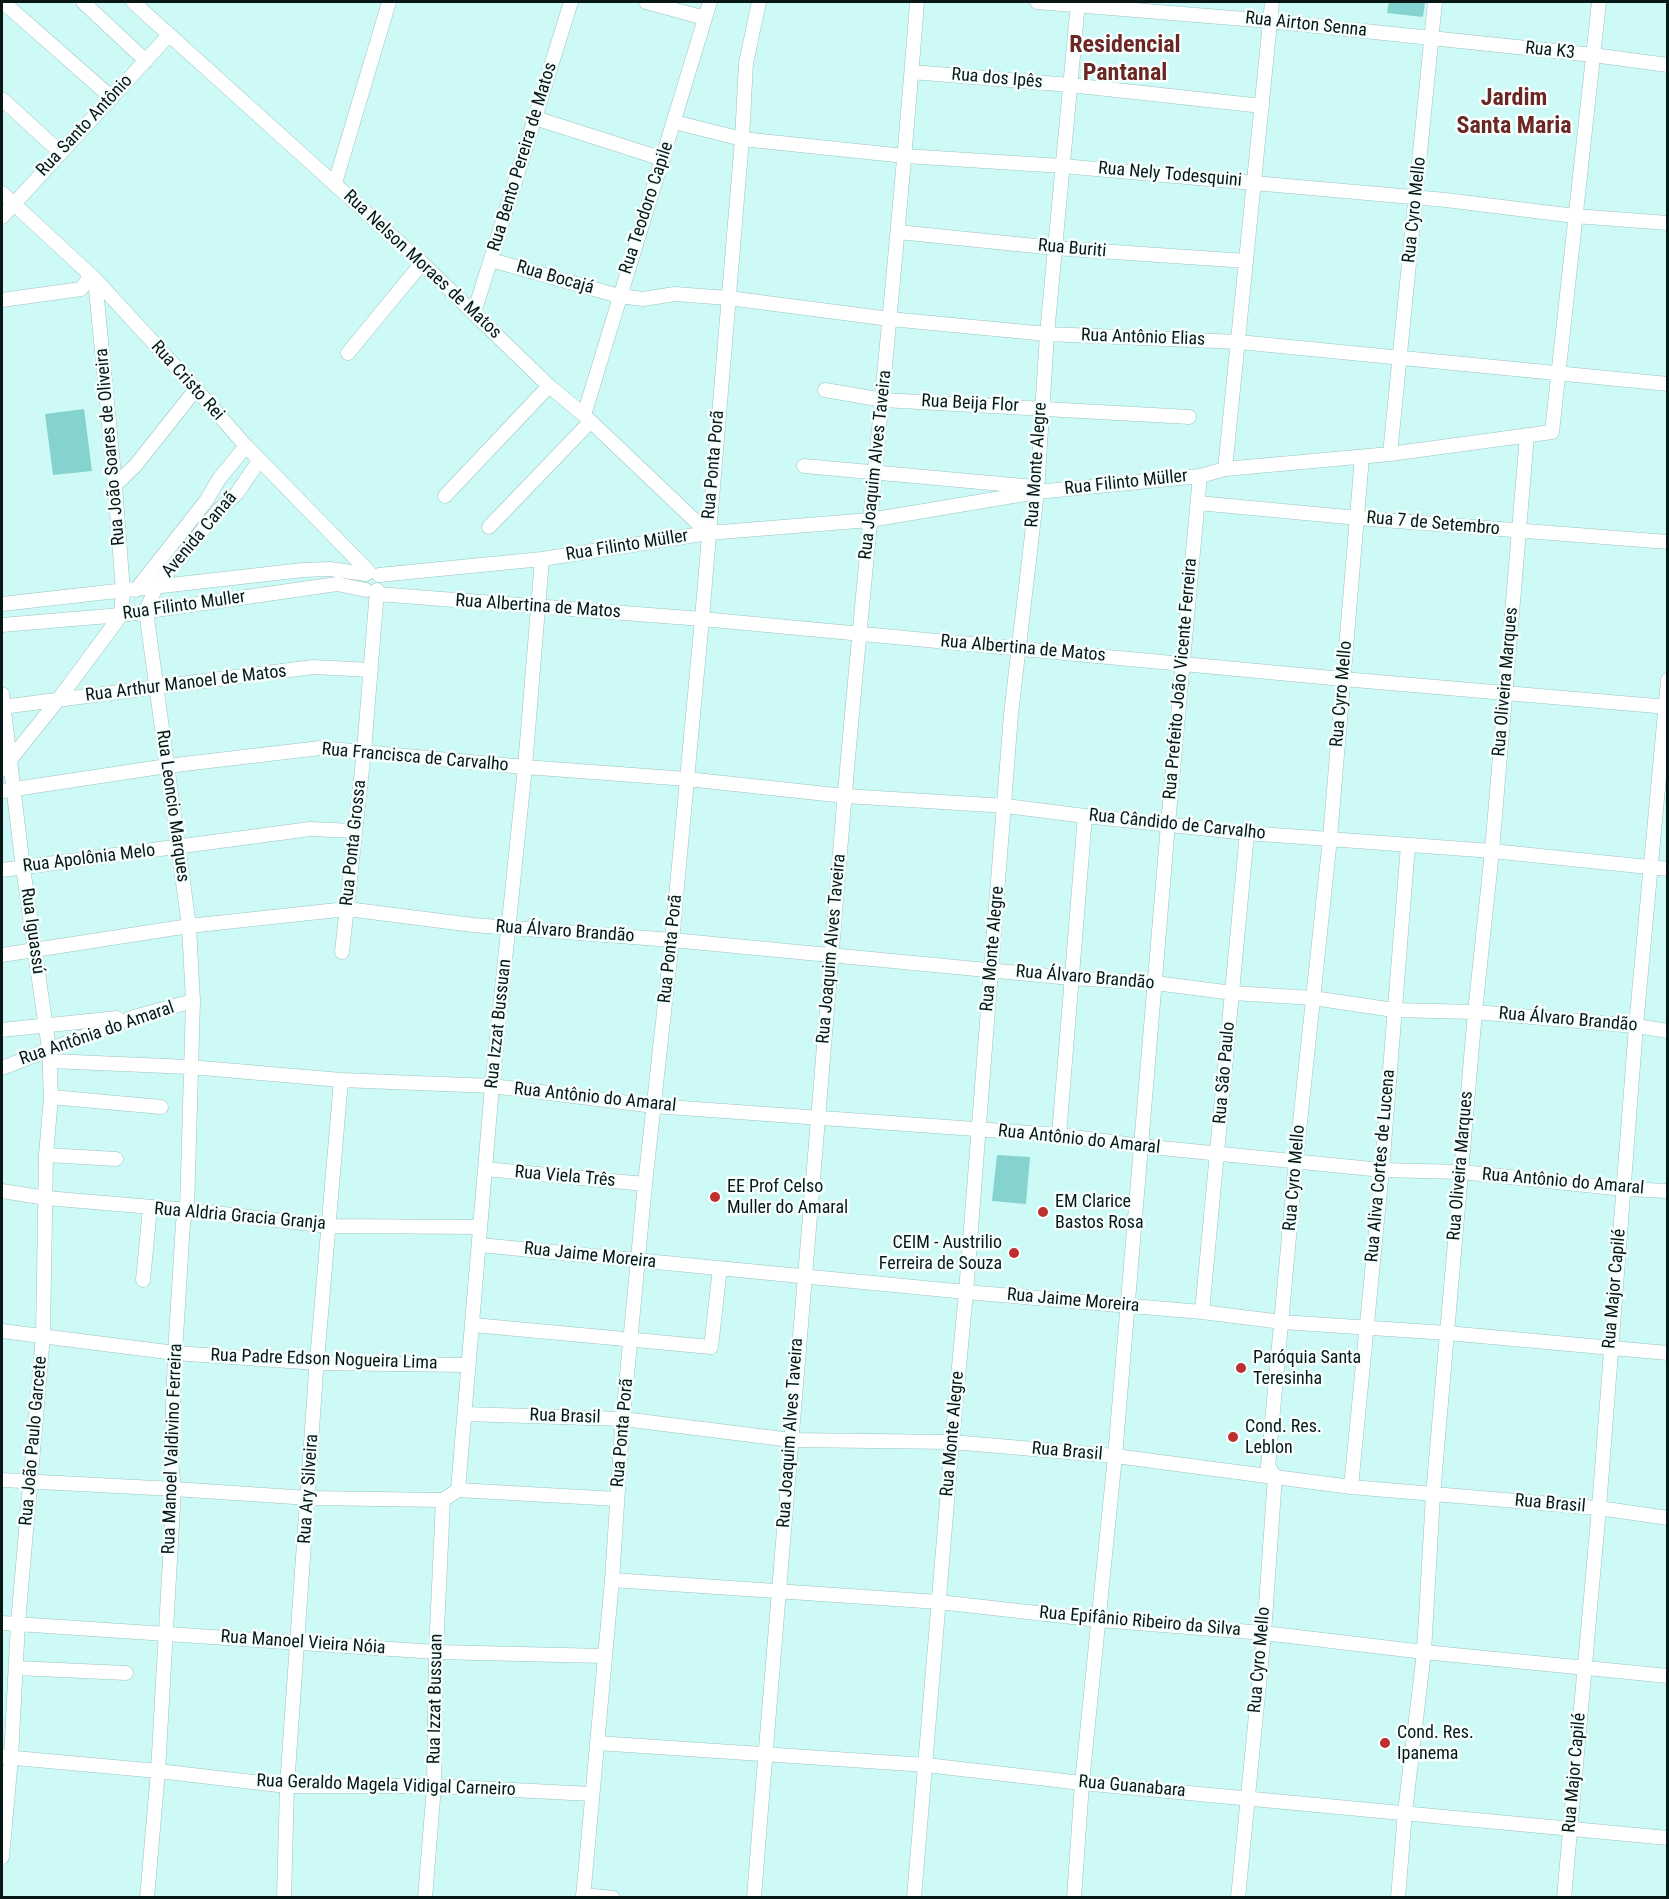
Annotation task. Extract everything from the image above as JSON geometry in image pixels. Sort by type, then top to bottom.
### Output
[{"type":"street","points":[[3,2],[112,98]]},
{"type":"street","points":[[83,2],[146,61]]},
{"type":"street","name":"Rua Nelson Moraes de Matos","points":[[133,2],[422,263],[549,386],[708,533]]},
{"type":"street","points":[[335,183],[389,2]]},
{"type":"street","name":"Rua Bento Pereira de Matos","points":[[474,313],[571,2]]},
{"type":"street","points":[[646,2],[705,18]]},
{"type":"street","name":"Rua Teodoro Capile","points":[[587,419],[619,296],[675,122],[710,2]]},
{"type":"street","name":"Rua Ponta Porã","points":[[583,1896],[612,1580],[623,1419],[702,619],[742,139],[746,63],[759,2]]},
{"type":"street","name":"Rua Joaquim Alves Taveira","points":[[754,1898],[803,1276],[917,2]]},
{"type":"street","name":"Rua Airton Senna","points":[[1037,2],[1078,3],[1432,38]]},
{"type":"street","points":[[1225,469],[1272,2]]},
{"type":"street","name":"Rua Cyro Mello","points":[[1390,454],[1436,2]]},
{"type":"street","points":[[1557,373],[1599,2]]},
{"type":"street","name":"Rua Monte Alegre","points":[[914,1898],[1006,806],[1011,714],[1037,489],[1047,334],[1078,3]]},
{"type":"street","name":"Rua Santo Antônio","points":[[2,217],[169,35]]},
{"type":"street","name":"Rua K3","points":[[1432,38],[1668,65]]},
{"type":"street","name":"Rua dos Ipês","points":[[912,72],[1070,85],[1262,106]]},
{"type":"street","points":[[2,99],[61,153]]},
{"type":"street","points":[[535,118],[663,159]]},
{"type":"street","name":"Rua Nely Todesquini","points":[[675,122],[742,139],[905,156],[1062,166],[1416,197],[1575,216],[1668,223]]},
{"type":"street","name":"Rua Cristo Rei","points":[[2,193],[93,277],[259,461],[371,574]]},
{"type":"street","name":"Rua Buriti","points":[[898,232],[1055,248],[1246,261]]},
{"type":"street","name":"Rua Bocajá","points":[[491,260],[619,296]]},
{"type":"street","points":[[348,353],[422,263]]},
{"type":"street","points":[[2,298],[81,289],[93,277]]},
{"type":"street","name":"Rua João Soares de Oliveira","points":[[93,277],[115,485],[129,591],[121,615]]},
{"type":"street","name":"Rua Antônio Elias","points":[[619,296],[643,299],[675,294],[728,298],[890,319],[1047,334],[1239,342],[1668,384]]},
{"type":"street","name":"Rua Filinto Müller","points":[[2,604],[303,570],[330,569],[371,574],[542,559],[708,533],[870,520],[1037,489],[1200,476],[1225,469],[1390,454],[1552,432],[1557,373]]},
{"type":"street","points":[[445,496],[549,386]]},
{"type":"street","points":[[115,485],[135,466],[196,389]]},
{"type":"street","name":"Rua Beija Flor","points":[[825,390],[883,400],[1189,417]]},
{"type":"street","points":[[489,527],[587,419]]},
{"type":"street","name":"Rua Oliveira Marques","points":[[1398,1898],[1405,1812],[1424,1652],[1433,1495],[1475,1012],[1506,694],[1527,435]]},
{"type":"street","name":"Avenida Canaã","points":[[129,591],[206,501],[219,479],[246,446]]},
{"type":"street","name":"Rua Cyro Mello","points":[[1238,1898],[1264,1633],[1275,1477],[1268,1466],[1296,1160],[1330,838],[1362,457]]},
{"type":"street","name":"Avenida Canaã","points":[[147,611],[156,587],[219,510],[237,493],[259,461]]},
{"type":"street","points":[[804,466],[1037,489]]},
{"type":"street","name":"Rua Prefeito João Vicente Ferreira","points":[[1074,1898],[1082,1783],[1115,1456],[1126,1306],[1200,476]]},
{"type":"street","name":"Rua 7 de Setembro","points":[[1198,503],[1668,542]]},
{"type":"street","name":"Rua Izzat Bussuan","points":[[458,1490],[492,1086],[525,767],[542,559]]},
{"type":"street","name":"Rua Ponta Grossa","points":[[342,952],[364,751],[371,670],[374,592],[382,585],[371,574]]},
{"type":"street","name":"Rua Filinto Muller","points":[[2,624],[121,615],[337,584],[374,592]]},
{"type":"street","name":"Rua Albertina de Matos","points":[[374,592],[702,619],[1666,707]]},
{"type":"street","name":"Rua Leoncio Marques","points":[[147,611],[189,926],[193,1001]]},
{"type":"street","points":[[6,766],[121,615]]},
{"type":"street","name":"Rua Arthur Manoel de Matos","points":[[2,703],[58,700],[313,667],[371,670]]},
{"type":"street","name":"Rua Major Capilé","points":[[1564,1898],[1599,1508],[1636,1026],[1668,680]]},
{"type":"street","name":"Rua Iguassú","points":[[2,703],[7,790],[23,868],[45,1025]]},
{"type":"street","name":"Rua Francisca de Carvalho","points":[[7,790],[167,766],[320,748],[687,779]]},
{"type":"street","name":"Rua Cândido de Carvalho","points":[[687,779],[845,796],[1006,806],[1247,833],[1492,851],[1668,870]]},
{"type":"street","points":[[1059,1135],[1085,816]]},
{"type":"street","name":"Rua Apolônia Melo","points":[[2,870],[310,829],[355,831]]},
{"type":"street","name":"Rua São Paulo","points":[[1202,1312],[1247,833]]},
{"type":"street","name":"Rua Aliva Cortes de Lucena","points":[[1351,1487],[1382,1170],[1408,845]]},
{"type":"street","name":"Rua Álvaro Brandão","points":[[2,954],[35,951],[189,926],[347,909],[509,928],[672,940],[1071,978],[1155,983],[1233,993],[1313,998],[1394,1010],[1475,1012],[1636,1026],[1668,1031]]},
{"type":"street","name":"Rua Antônia do Amaral","points":[[2,1068],[49,1055],[134,1017],[193,1001]]},
{"type":"street","name":"Rua Manoel Valdivino Ferreira","points":[[147,1898],[158,1771],[174,1489],[171,1461],[175,1353],[183,1223],[187,1210],[193,1001]]},
{"type":"street","points":[[2,1030],[134,1017]]},
{"type":"street","name":"Rua João Paulo Garcete","points":[[2,1857],[6,1757],[16,1668],[43,1336],[46,1155],[51,1097],[45,1025]]},
{"type":"street","name":"Rua Antônio do Amaral","points":[[49,1055],[341,1080],[492,1086],[654,1106],[1059,1135],[1140,1146],[1382,1170],[1461,1172],[1624,1189],[1668,1191]]},
{"type":"street","name":"Rua Ary Silveira","points":[[284,1898],[286,1786],[309,1498],[317,1362],[341,1080]]},
{"type":"street","points":[[51,1097],[161,1107]]},
{"type":"street","points":[[46,1155],[116,1159]]},
{"type":"street","name":"Rua Viela Três","points":[[485,1169],[645,1184]]},
{"type":"street","name":"Rua Aldria Gracia Granja","points":[[2,1191],[46,1198],[187,1210],[329,1226],[480,1227]]},
{"type":"street","points":[[143,1280],[150,1208]]},
{"type":"street","name":"Rua Jaime Moreira","points":[[480,1245],[638,1262],[1202,1312],[1282,1322],[1447,1333],[1668,1353]]},
{"type":"street","points":[[473,1325],[711,1347],[720,1268]]},
{"type":"street","name":"Rua Padre Edson Nogueira Lima","points":[[2,1331],[175,1353],[317,1362],[468,1365]]},
{"type":"street","name":"Rua Brasil","points":[[465,1414],[623,1419],[791,1440],[952,1442],[1115,1456],[1351,1487],[1599,1508],[1668,1518]]},
{"type":"street","points":[[2,1480],[309,1498],[443,1500],[458,1490],[617,1499]]},
{"type":"street","name":"Rua Izzat Bussuan","points":[[425,1898],[434,1786],[436,1652],[443,1500]]},
{"type":"street","name":"Rua Epifânio Ribeiro da Silva","points":[[612,1580],[939,1602],[1099,1620],[1264,1633],[1424,1652],[1668,1676]]},
{"type":"street","name":"Rua Manoel Vieira Nóia","points":[[2,1623],[436,1652],[605,1656]]},
{"type":"street","points":[[16,1668],[126,1673]]},
{"type":"street","name":"Rua Guanabara","points":[[597,1743],[926,1765],[1082,1783],[1668,1838]]},
{"type":"street","name":"Rua Geraldo Magela Vidigal Carneiro","points":[[6,1757],[286,1786],[434,1786],[592,1794]]},
{"type":"street","points":[[583,1896],[613,1898]]},
{"type":"shaded area","points":[[1389,2],[1425,2],[1423,17],[1387,13]]},
{"type":"shaded area","points":[[84,409],[92,471],[53,475],[45,414]]},
{"type":"shaded area","points":[[997,1155],[1030,1157],[1026,1204],[992,1201]]},
{"type":"place","name":"EE Prof Celso Muller do Amaral","points":[[715,1197]]},
{"type":"place","name":"EM Clarice Bastos Rosa","points":[[1043,1212]]},
{"type":"place","name":"CEIM - Austrilio Ferreira de Souza","points":[[1014,1253]]},
{"type":"place","name":"Paróquia Santa Teresinha","points":[[1241,1368]]},
{"type":"place","name":"Cond. Res. Leblon","points":[[1233,1437]]},
{"type":"place","name":"Cond. Res. Ipanema","points":[[1385,1743]]},
{"type":"district","name":"Residencial Pantanal","points":[[1125,60]]},
{"type":"district","name":"Jardim Santa Maria","points":[[1514,113]]}]
